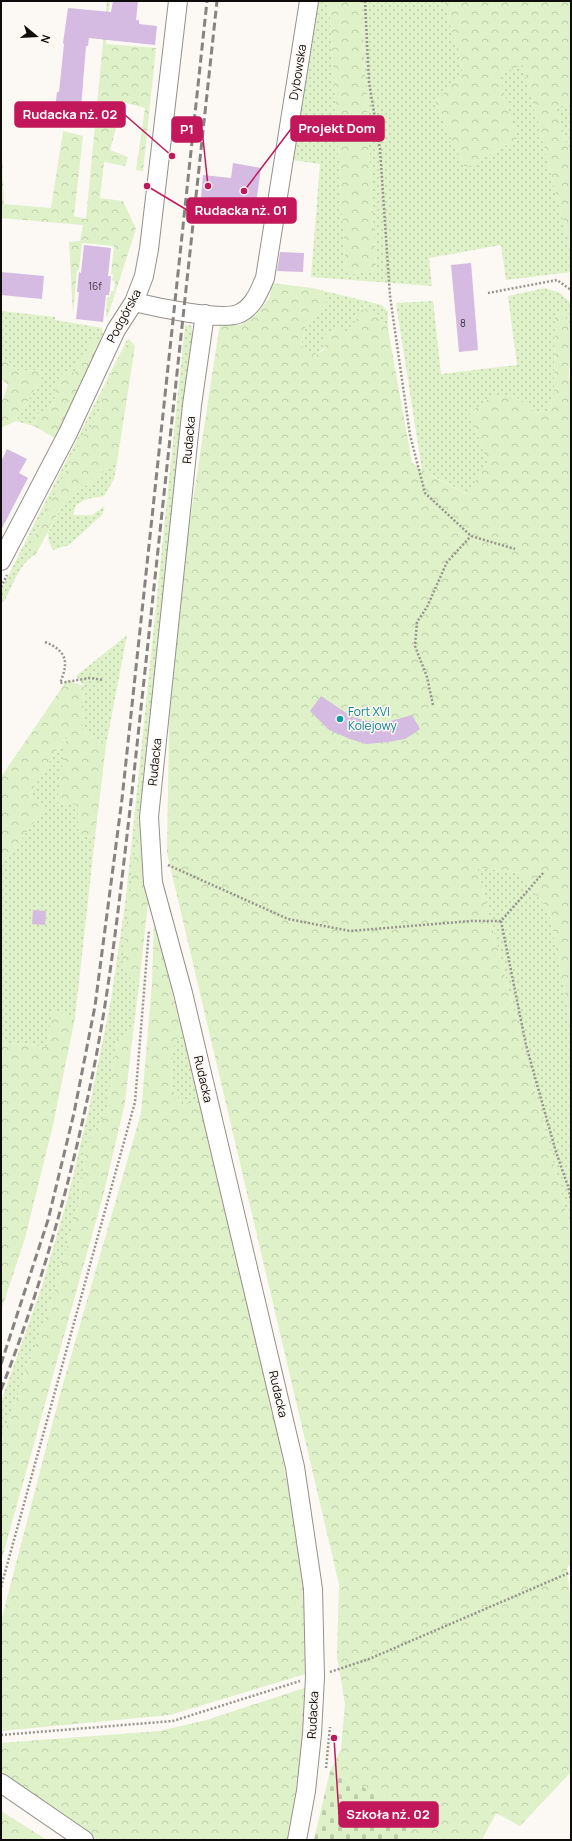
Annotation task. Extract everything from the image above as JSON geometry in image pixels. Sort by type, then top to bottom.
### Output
[{"type":"street","name":"Podgórska","points":[[4,567],[116,330],[134,302],[144,276],[150,249],[178,1]]},
{"type":"street","name":"Dybowska","points":[[134,302],[204,314],[227,316],[238,314],[250,306],[259,294],[265,278],[310,1]]},
{"type":"street","name":"Rudacka","points":[[204,314],[192,405],[149,816],[153,883],[185,1001],[295,1467],[313,1589],[321,1675],[311,1753],[297,1840]]},
{"type":"street","points":[[1,1783],[84,1840]]},
{"type":"path","points":[[365,1],[369,82],[380,149],[390,296],[410,435],[425,493],[471,536],[515,550]]},
{"type":"path","points":[[488,293],[556,280],[571,290]]},
{"type":"path","points":[[433,705],[427,677],[415,646],[417,622],[427,607],[448,562],[471,536]]},
{"type":"path","points":[[1,587],[4,567]]},
{"type":"path","points":[[45,642],[58,650],[64,656],[66,669],[60,683],[90,678],[104,680]]},
{"type":"path","points":[[167,865],[288,919],[350,931],[471,921],[501,921],[544,872]]},
{"type":"path","points":[[501,921],[526,1045],[571,1200]]},
{"type":"path","points":[[1,1587],[135,1102],[149,922]]},
{"type":"path","points":[[1,1735],[173,1721],[321,1675],[369,1658],[571,1572]]},
{"type":"green space","points":[[107,1],[110,1],[106,44],[156,48],[143,171],[136,170],[145,108],[123,102],[110,150],[128,157],[125,166],[104,162],[100,198],[123,201],[136,229],[108,315],[106,317],[107,297],[110,297],[111,291],[114,291],[115,281],[112,281],[113,274],[111,274],[114,246],[82,243],[79,270],[77,270],[73,315],[69,242],[80,241],[83,225],[1,218],[1,154],[4,204],[51,208],[63,131],[83,136],[74,216],[86,219]]},
{"type":"green space","points":[[319,1],[329,1],[346,275],[376,271],[361,1],[444,1],[463,72],[435,103],[465,168],[517,139],[498,74],[523,65],[571,252],[571,272],[506,280],[501,245],[429,258],[432,286],[311,277],[320,164],[292,160]]},
{"type":"green space","points":[[329,1],[361,1],[376,271],[346,275]]},
{"type":"green space","points":[[444,1],[571,1],[571,104],[556,107],[571,158],[571,252],[523,65],[499,74],[517,139],[465,168],[435,103],[463,72]]},
{"type":"green space","points":[[571,104],[571,158],[556,107]]},
{"type":"green space","points":[[272,283],[312,288],[329,299],[306,325],[301,346],[314,356],[324,350],[326,333],[336,328],[345,333],[355,322],[361,309],[377,314],[388,329],[412,463],[427,473],[466,494],[488,464],[470,413],[492,396],[517,398],[536,413],[548,411],[554,393],[555,312],[563,313],[571,329],[569,379],[571,381],[571,1026],[549,911],[520,873],[477,868],[571,1230],[571,1563],[567,1568],[571,1606],[571,1772],[520,1826],[496,1813],[482,1840],[406,1840],[416,1813],[330,1771],[341,1749],[345,1704],[337,1657],[339,1584],[167,853],[170,670],[187,540],[220,323],[240,325],[255,316],[270,297]]},
{"type":"green space","points":[[312,288],[382,305],[388,312],[388,329],[377,314],[355,322],[345,333],[314,356],[301,347],[306,325],[328,299]]},
{"type":"green space","points":[[545,288],[560,293],[571,303],[571,329],[563,313],[555,312],[554,393],[548,411],[536,413],[517,398],[470,413],[488,464],[467,494],[422,470],[396,303],[433,301],[441,374],[517,365],[508,296]]},
{"type":"green space","points":[[1,311],[55,317],[55,320],[102,328],[104,345],[87,351],[81,357],[75,374],[53,386],[57,394],[46,414],[37,414],[34,426],[16,421],[45,371],[17,370],[1,355]]},
{"type":"green space","points":[[185,326],[192,326],[192,349],[141,813],[139,813],[131,979],[139,985],[133,1032],[117,1039],[107,1112],[86,1144],[79,1203],[54,1293],[5,1430],[1,1437],[1,1402],[43,1283],[68,1197],[89,1109],[111,1000],[126,897]]},
{"type":"green space","points":[[90,338],[100,340],[104,345],[55,438],[34,426],[37,414],[46,413],[57,394],[53,386],[64,371],[75,373],[79,357],[88,350]]},
{"type":"green space","points":[[129,339],[135,346],[127,343],[102,392],[101,408],[91,428],[83,436],[29,547],[36,554],[21,568],[5,600],[1,603],[1,590],[127,340]]},
{"type":"green space","points":[[127,343],[135,346],[118,456],[99,476],[64,502],[36,554],[29,547],[83,436],[91,428],[101,408],[102,392]]},
{"type":"green space","points":[[1,355],[17,370],[45,371],[16,421],[1,428],[1,404],[8,385],[1,379]]},
{"type":"green space","points":[[118,456],[114,479],[104,496],[86,499],[76,505],[73,515],[92,515],[105,506],[102,515],[69,545],[53,550],[49,542],[48,533],[64,502],[99,476]]},
{"type":"green space","points":[[127,635],[106,745],[82,730],[84,686],[76,676]]},
{"type":"green space","points":[[67,680],[84,686],[82,730],[106,745],[95,837],[79,836],[78,805],[57,802],[67,734],[29,795],[45,807],[1,866],[1,777]]},
{"type":"green space","points":[[68,733],[78,805],[79,836],[95,837],[75,1018],[52,1010],[48,1047],[1,1042],[1,866],[45,807],[29,795]]},
{"type":"green space","points":[[139,813],[141,813],[148,902],[139,985],[131,979],[122,965]]},
{"type":"green space","points":[[477,868],[520,873],[549,911],[571,1026],[571,1230]]},
{"type":"green space","points":[[154,921],[182,1031],[173,1048],[171,1088],[180,1101],[200,1106],[278,1434],[304,1571],[309,1673],[170,1715],[1,1731],[1,1621],[61,1391],[141,1113],[152,983]]},
{"type":"green space","points":[[52,1010],[75,1018],[53,1125],[25,1238],[1,1311],[1,1042],[48,1047]]},
{"type":"green space","points":[[182,1031],[200,1106],[180,1101],[171,1088],[173,1047]]},
{"type":"green space","points":[[133,1032],[125,1103],[104,1192],[1,1562],[1,1437],[5,1430],[54,1293],[79,1203],[86,1144],[107,1112],[117,1039]]},
{"type":"green space","points":[[310,1686],[296,1820],[287,1840],[94,1840],[1,1776],[1,1743],[159,1731],[207,1720]]},
{"type":"green space","points":[[330,1771],[416,1813],[406,1840],[314,1840]]},
{"type":"green space","points":[[1,1811],[47,1840],[1,1840]]},
{"type":"building","points":[[113,1],[138,1],[136,20],[139,20],[139,24],[157,26],[155,45],[89,38],[88,46],[86,46],[80,120],[54,117],[57,92],[59,92],[63,43],[68,8],[111,12]]},
{"type":"building","points":[[233,163],[261,168],[254,217],[226,213],[228,200],[201,197],[203,175],[231,178]]},
{"type":"building","points":[[84,245],[111,248],[108,276],[111,276],[110,289],[109,295],[106,295],[103,322],[76,319],[79,292],[77,292],[79,272],[81,273]]},
{"type":"building","points":[[280,252],[304,253],[303,272],[277,271]]},
{"type":"building","points":[[471,263],[478,350],[459,352],[451,265]]},
{"type":"building","points":[[1,272],[44,276],[42,299],[1,295]]},
{"type":"building","points":[[7,449],[27,459],[19,473],[28,478],[1,530],[1,462]]},
{"type":"building","name":"Fort XVI Kolejowy","points":[[321,696],[352,717],[372,722],[387,722],[412,715],[420,729],[405,739],[388,742],[366,744],[350,739],[329,730],[310,711]]},
{"type":"building","points":[[33,910],[46,911],[45,925],[32,924]]},
{"type":"railway","points":[[1,1364],[48,1220],[74,1113],[95,1006],[122,799],[207,1]]},
{"type":"railway","points":[[1,1390],[30,1309],[56,1226],[78,1142],[96,1057],[107,993],[131,801],[217,1]]},
{"type":"place","name":"Rudacka nż. 02","points":[[172,156]]},
{"type":"place","name":"Rudacka nż. 01","points":[[147,186]]},
{"type":"place","name":"P1","points":[[208,186]]},
{"type":"place","name":"Projekt Dom","points":[[244,191]]},
{"type":"place","name":"Fort XVI Kolejowy","points":[[340,719]]},
{"type":"place","name":"Szkoła nż. 02","points":[[334,1738]]}]
